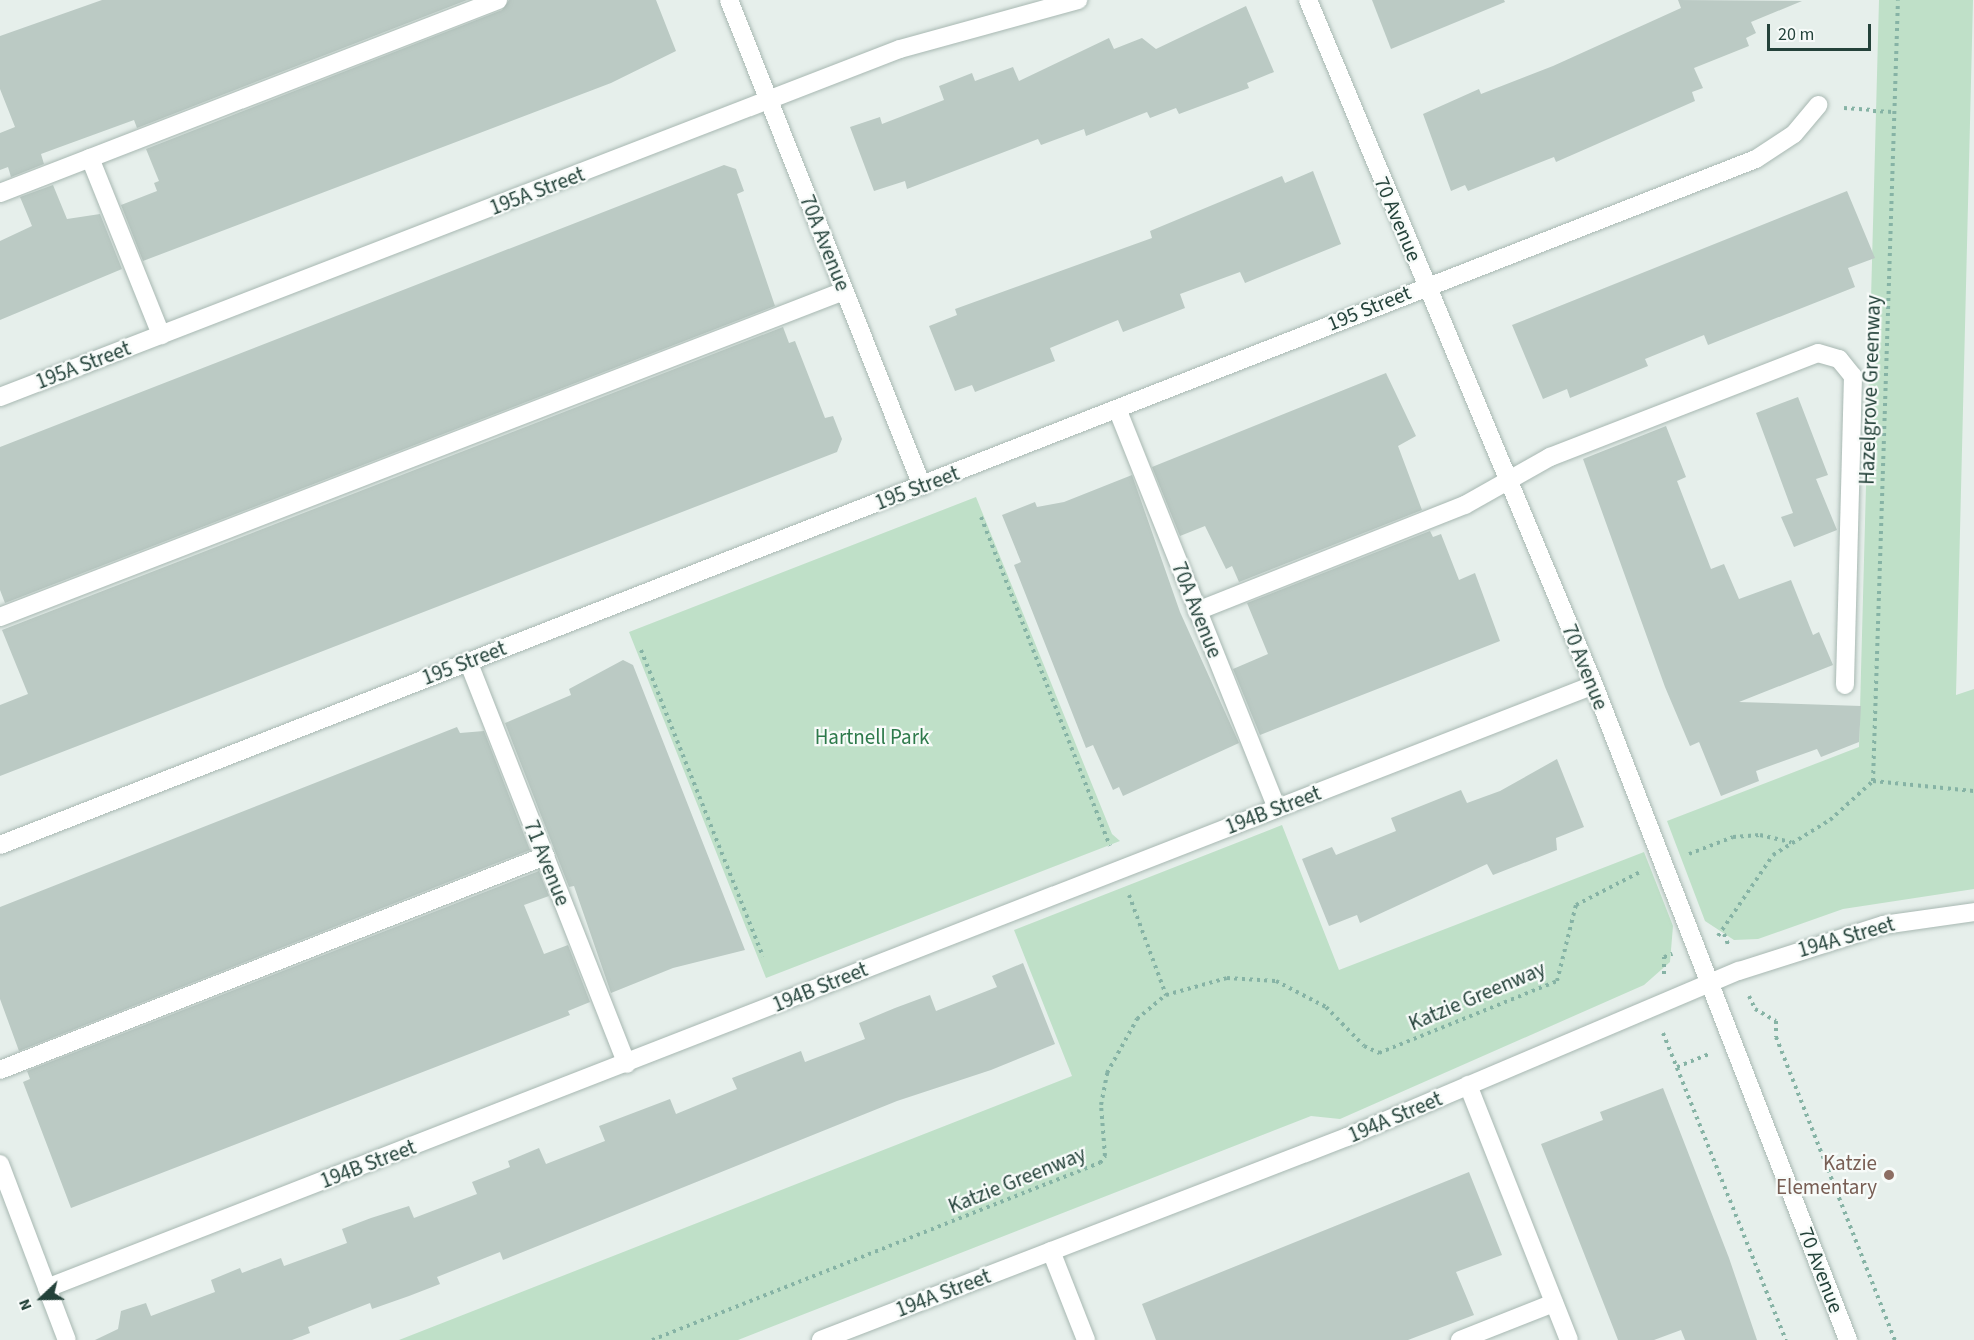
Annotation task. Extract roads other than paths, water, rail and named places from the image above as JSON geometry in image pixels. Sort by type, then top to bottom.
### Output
[{"type":"street","points":[[0,193],[498,0]]},
{"type":"street","name":"70A Avenue","points":[[729,0],[922,486]]},
{"type":"street","name":"195A Street","points":[[0,397],[966,27],[1078,0]]},
{"type":"street","name":"70 Avenue","points":[[1308,0],[1594,685],[1848,1340]]},
{"type":"street","name":"195 Street","points":[[0,845],[468,661],[1118,411],[1426,285],[1756,159],[1794,134],[1818,105]]},
{"type":"street","points":[[90,158],[160,336]]},
{"type":"street","points":[[0,617],[844,291]]},
{"type":"street","points":[[1197,611],[1465,506],[1550,457],[1818,353],[1839,359],[1853,376],[1845,685]]},
{"type":"street","name":"70A Avenue","points":[[1118,411],[1277,808]]},
{"type":"street","name":"71 Avenue","points":[[468,661],[627,1064]]},
{"type":"street","name":"194B Street","points":[[47,1288],[627,1064],[1119,869],[1594,685]]},
{"type":"street","points":[[0,1070],[545,856]]},
{"type":"street","name":"194A Street","points":[[820,1340],[1468,1086],[1709,983],[1883,925],[1974,912]]},
{"type":"street","points":[[1468,1086],[1569,1340]]},
{"type":"street","points":[[0,1164],[66,1340]]},
{"type":"street","points":[[1051,1251],[1086,1340]]},
{"type":"street","points":[[1460,1340],[1554,1304]]},
{"type":"place","name":"Katzie Elementary","points":[[1889,1175]]},
{"type":"park label","name":"Hartnell Park","points":[[872,737]]}]
